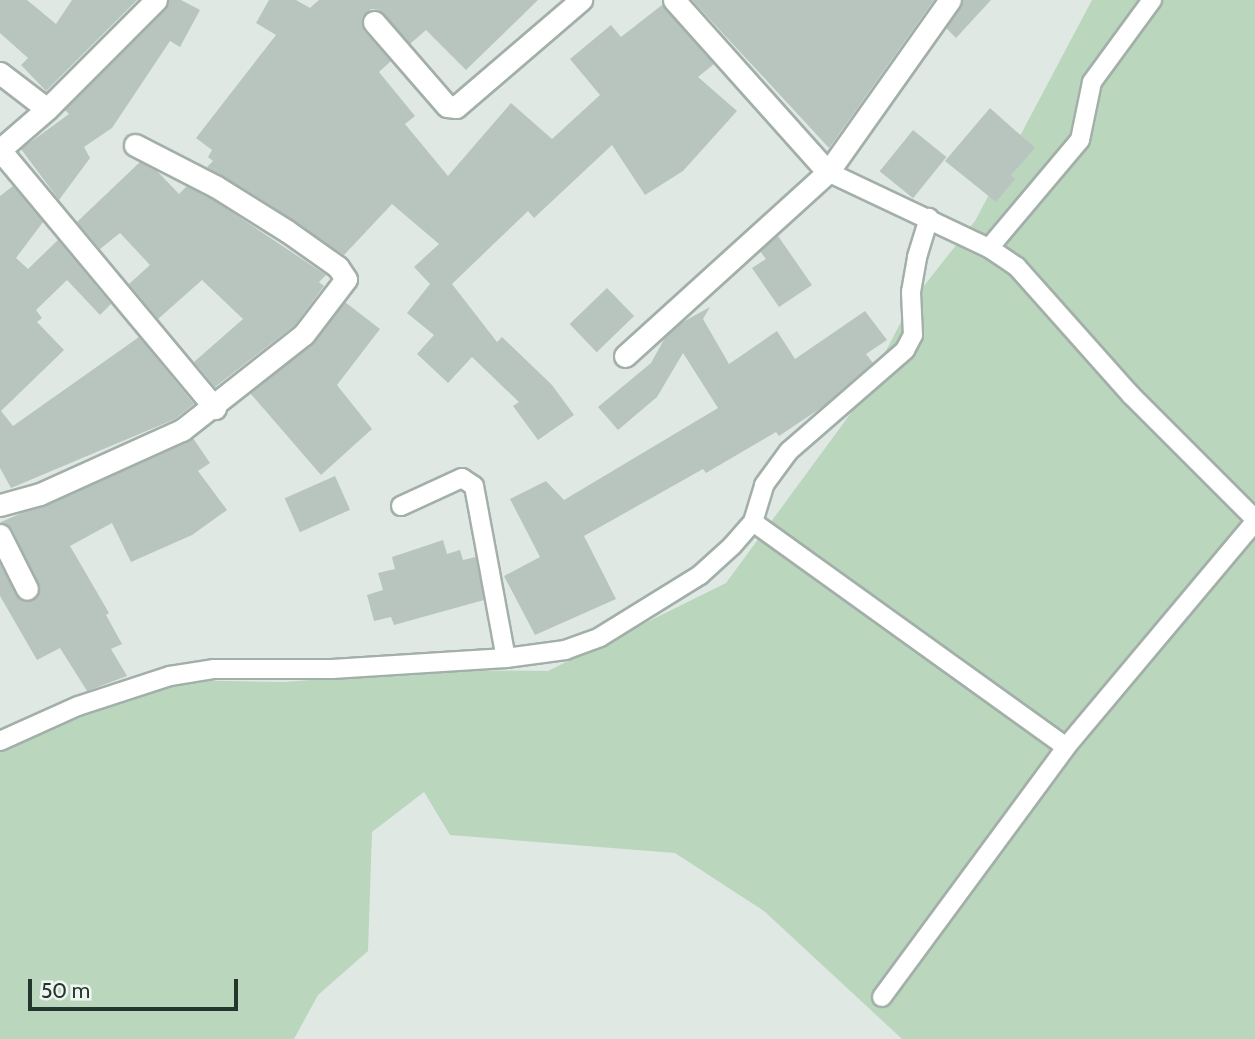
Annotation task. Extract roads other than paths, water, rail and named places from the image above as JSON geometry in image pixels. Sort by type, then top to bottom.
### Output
[{"type":"street","points":[[156,0],[47,109],[1,149],[215,408]]},
{"type":"street","points":[[374,22],[447,106],[456,107],[581,0]]},
{"type":"street","points":[[674,0],[828,172]]},
{"type":"street","points":[[625,356],[828,172],[950,0]]},
{"type":"street","points":[[0,74],[47,109]]},
{"type":"street","points":[[0,505],[40,494],[166,440],[215,408],[304,334],[343,285],[344,273],[215,186],[135,145]]},
{"type":"street","points":[[0,535],[27,589]]},
{"type":"lane","points":[[989,248],[1080,140],[1091,82],[1152,0]]},
{"type":"lane","points":[[828,172],[989,248],[1042,292],[1131,395],[1255,521],[1066,747],[882,997]]},
{"type":"lane","points":[[0,741],[78,706],[170,676],[214,669],[332,669],[506,659],[565,650],[600,637],[700,575],[753,522],[773,470],[905,350],[913,335],[911,292],[916,257],[929,218]]},
{"type":"lane","points":[[401,506],[462,478],[474,486],[506,659]]},
{"type":"lane","points":[[753,522],[1066,747]]}]
